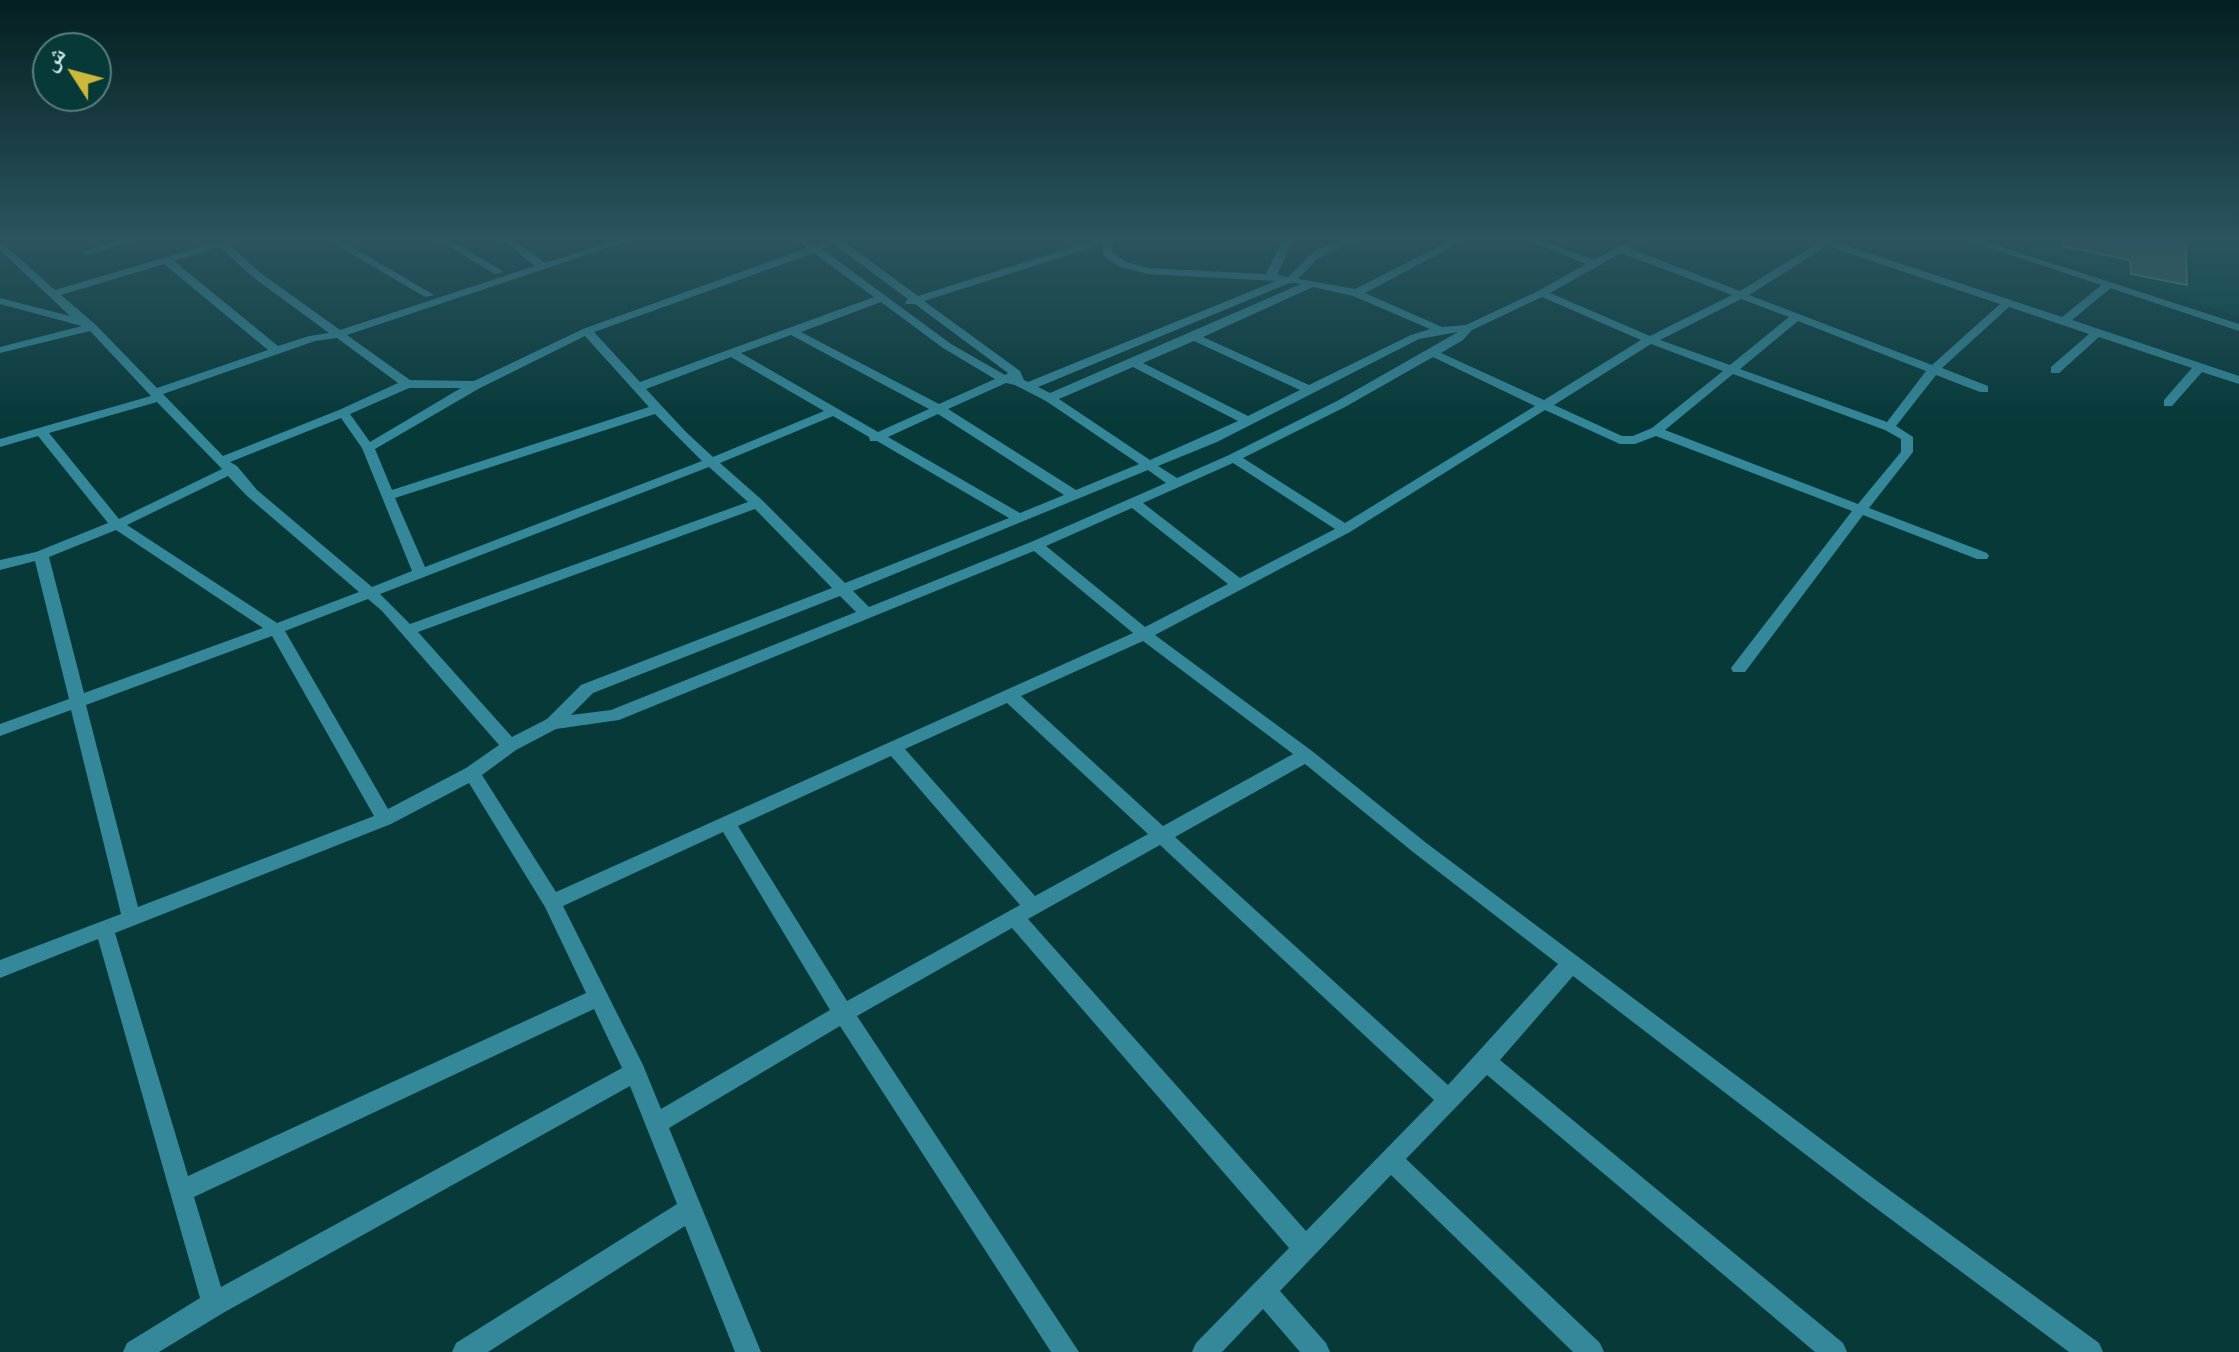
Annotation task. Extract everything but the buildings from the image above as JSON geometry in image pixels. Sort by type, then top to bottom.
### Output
[{"type":"street","points":[[60,300],[252,493],[370,593],[510,746]]},
{"type":"street","points":[[215,300],[277,351]]},
{"type":"street","points":[[290,300],[407,384]]},
{"type":"street","points":[[332,332],[416,300]]},
{"type":"street","points":[[0,443],[156,396],[313,338],[428,300]]},
{"type":"street","points":[[368,448],[476,385],[587,331],[670,300]]},
{"type":"street","points":[[636,388],[876,300]]},
{"type":"street","points":[[885,300],[947,346],[1050,398],[1175,483]]},
{"type":"street","points":[[893,307],[915,300]]},
{"type":"street","points":[[919,300],[1016,381]]},
{"type":"street","points":[[875,438],[939,409],[1235,300]]},
{"type":"street","points":[[1050,398],[1274,300]]},
{"type":"street","points":[[1372,300],[1441,330],[1464,333]]},
{"type":"street","points":[[553,723],[613,716],[1036,545],[1234,458],[1528,300]]},
{"type":"street","points":[[1558,300],[1650,340],[1889,427],[1907,437],[1909,447],[1739,668]]},
{"type":"street","points":[[552,902],[1144,634],[1345,529],[1650,340],[1731,300]]},
{"type":"street","points":[[1754,300],[1984,389]]},
{"type":"street","points":[[1998,300],[2239,380]]},
{"type":"street","points":[[2063,322],[2090,300]]},
{"type":"street","points":[[2154,300],[2239,328]]},
{"type":"street","points":[[0,301],[87,325]]},
{"type":"street","points":[[1889,427],[1934,369],[2007,303]]},
{"type":"street","points":[[1433,353],[1620,440],[1644,439],[1796,317]]},
{"type":"street","points":[[0,350],[87,325]]},
{"type":"street","points":[[0,969],[385,819],[472,773],[510,746],[553,723],[587,689],[1148,466],[1248,421],[1415,337],[1441,330]]},
{"type":"street","points":[[587,331],[636,388],[709,463],[757,503],[867,614]]},
{"type":"street","points":[[791,331],[939,409],[1075,496]]},
{"type":"street","points":[[2055,370],[2097,333]]},
{"type":"street","points":[[1194,337],[1309,390]]},
{"type":"street","points":[[732,353],[875,438],[1019,518]]},
{"type":"street","points":[[1133,362],[1248,421]]},
{"type":"street","points":[[2168,403],[2200,367]]},
{"type":"street","points":[[0,565],[41,555],[117,525],[226,465],[407,384],[476,385]]},
{"type":"street","points":[[387,496],[657,409]]},
{"type":"street","points":[[0,730],[276,629],[709,463],[832,412]]},
{"type":"street","points":[[343,413],[368,448],[420,573]]},
{"type":"street","points":[[1656,431],[1982,556]]},
{"type":"street","points":[[41,432],[117,525],[276,629],[385,819]]},
{"type":"street","points":[[1234,458],[1345,529]]},
{"type":"street","points":[[1133,502],[1238,584]]},
{"type":"street","points":[[406,631],[757,503]]},
{"type":"street","points":[[1036,545],[1144,634],[1306,755],[1419,847],[2090,1352]]},
{"type":"street","points":[[41,555],[131,916]]},
{"type":"street","points":[[1009,695],[1447,1098]]},
{"type":"street","points":[[894,748],[1024,913],[1305,1248]]},
{"type":"street","points":[[656,1124],[843,1013],[1306,755]]},
{"type":"street","points":[[472,773],[552,902],[635,1072],[748,1352]]},
{"type":"street","points":[[726,821],[843,1013],[1066,1352]]},
{"type":"street","points":[[104,927],[214,1304]]},
{"type":"street","points":[[1205,1352],[1486,1061],[1572,963]]},
{"type":"street","points":[[181,1191],[598,997]]},
{"type":"street","points":[[1486,1061],[1834,1352]]},
{"type":"street","points":[[136,1352],[214,1304],[635,1072]]},
{"type":"street","points":[[1390,1159],[1591,1352]]},
{"type":"street","points":[[465,1352],[690,1209]]},
{"type":"street","points":[[1264,1291],[1317,1352]]},
{"type":"shaded area","points":[[2188,300],[2239,300],[2239,316]]}]
